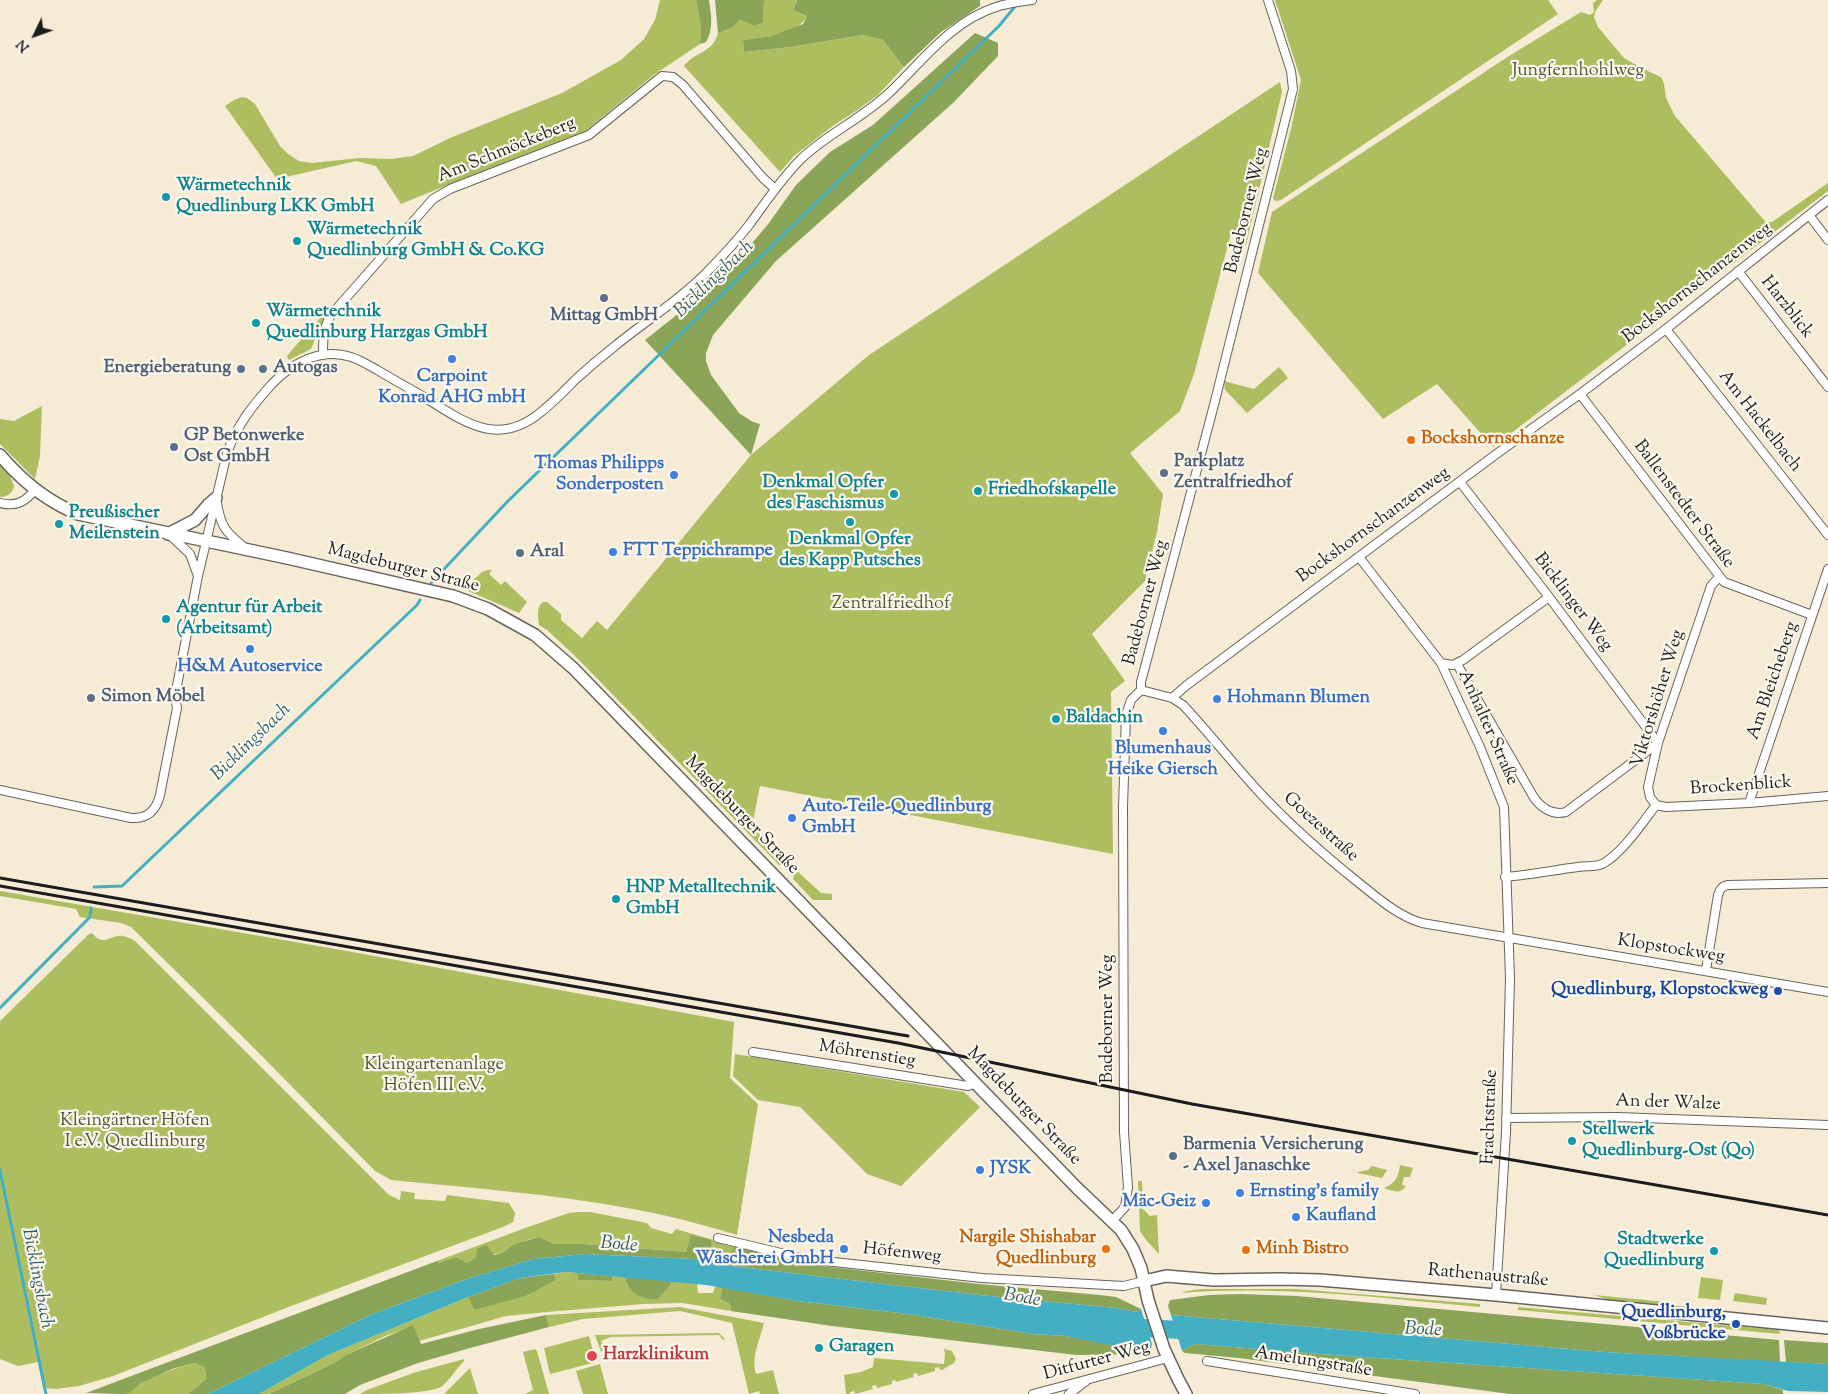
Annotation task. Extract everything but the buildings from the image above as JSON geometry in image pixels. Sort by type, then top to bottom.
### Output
[{"type":"main road","name":"Magdeburger Straße","points":[[0,455],[35,490],[59,506],[85,516],[247,549],[453,596],[488,609],[535,635],[573,668],[1077,1188],[1121,1230],[1133,1249],[1166,1354],[1186,1394]]},
{"type":"main road","points":[[168,534],[195,520],[202,514],[208,504],[216,498]]},
{"type":"main road","name":"Rathenaustraße","points":[[1144,1281],[1166,1276],[1214,1280],[1300,1279],[1496,1295],[1828,1328]]},
{"type":"street","points":[[0,790],[131,818],[143,817],[154,809],[160,795],[175,718],[174,696],[198,576],[227,453],[233,436],[244,418],[263,394],[289,368],[304,360],[324,355],[340,354],[359,360],[416,392],[455,417],[478,427],[497,430],[515,428],[532,420],[544,411],[596,361],[697,283],[729,250],[775,189],[808,152],[872,108],[946,36],[962,24],[984,12],[1030,0]]},
{"type":"street","name":"Badeborner Weg","points":[[1112,1221],[1125,1207],[1128,1187],[1124,1132],[1123,807],[1126,715],[1131,700],[1141,690],[1141,682],[1218,392],[1293,89],[1291,71],[1268,0]]},
{"type":"street","name":"Am Schmöckeberg","points":[[324,355],[323,336],[325,326],[331,315],[433,199],[450,189],[588,135],[662,76],[673,77],[683,85],[763,178],[775,189]]},
{"type":"street","name":"Bockshornschanzenweg","points":[[1172,698],[1186,685],[1666,329],[1828,200]]},
{"type":"street","points":[[1809,215],[1828,240]]},
{"type":"street","name":"Harzblick","points":[[1738,271],[1828,387]]},
{"type":"street","name":"Am Hackelbach","points":[[1666,329],[1828,534]]},
{"type":"street","name":"Ballenstedter Straße","points":[[1580,394],[1726,584],[1812,615]]},
{"type":"street","name":"Bicklinger Weg","points":[[1460,482],[1658,743]]},
{"type":"street","points":[[0,503],[18,504],[28,498],[35,490]]},
{"type":"street","points":[[216,498],[220,521],[223,527],[247,549]]},
{"type":"street","points":[[168,534],[190,554],[198,576]]},
{"type":"street","name":"Anhalter Straße","points":[[1360,557],[1441,663],[1502,800],[1510,939]]},
{"type":"street","name":"Am Bleicheberg","points":[[1749,803],[1828,569]]},
{"type":"street","name":"Viktorshöher Weg","points":[[1656,805],[1650,797],[1648,787],[1658,743],[1711,586],[1719,577]]},
{"type":"street","points":[[1441,663],[1448,665],[1457,664],[1549,597]]},
{"type":"street","points":[[1457,664],[1533,796],[1548,811],[1566,812],[1658,743]]},
{"type":"street","name":"Goezestraße","points":[[1141,690],[1172,698],[1186,709],[1260,793],[1298,832],[1388,906],[1410,919],[1422,923],[1510,939]]},
{"type":"street","name":"Brockenblick","points":[[1656,805],[1666,807],[1749,803],[1828,796]]},
{"type":"street","points":[[1505,877],[1532,875],[1580,866],[1594,866],[1605,862],[1637,830],[1656,805]]},
{"type":"street","points":[[1706,970],[1718,895],[1723,887],[1728,885],[1828,883]]},
{"type":"street","name":"Klopstockweg","points":[[1510,939],[1706,970],[1828,992]]},
{"type":"street","name":"Frachtstraße","points":[[1496,1295],[1506,1118],[1510,939]]},
{"type":"street","name":"Möhrenstieg","points":[[753,1052],[962,1086],[976,1083]]},
{"type":"street","name":"An der Walze","points":[[1506,1118],[1618,1117],[1828,1125]]},
{"type":"street","name":"Höfenweg","points":[[718,1238],[806,1259],[982,1278],[1124,1286],[1144,1281]]},
{"type":"street","name":"Ditfurter Weg","points":[[1033,1394],[1166,1354]]},
{"type":"street","name":"Amelungstraße","points":[[1207,1361],[1415,1394]]},
{"type":"street","points":[[1069,1394],[1090,1378]]},
{"type":"green space","points":[[660,0],[696,0],[701,27],[700,44],[655,74],[583,133],[401,204],[376,166],[356,161],[277,179],[225,106],[242,97],[247,98],[255,104],[280,146],[299,161],[312,163],[360,158],[391,159],[413,156],[450,138],[562,93],[621,60],[644,39],[655,20]]},
{"type":"green space","points":[[696,0],[709,0],[711,16],[709,37],[706,42],[700,44],[701,27]]},
{"type":"green space","points":[[715,0],[764,0],[763,23],[754,26],[740,20],[732,28],[718,33]]},
{"type":"green space","points":[[764,0],[797,0],[793,10],[807,16],[802,23],[787,32],[743,40],[744,52],[791,47],[863,35],[883,40],[904,67],[878,95],[834,125],[794,156],[780,172],[684,66],[688,61],[708,49],[716,40],[718,33],[732,28],[740,20],[754,26],[763,23]]},
{"type":"green space","points":[[797,0],[980,0],[980,6],[941,32],[904,67],[883,40],[863,35],[791,47],[744,52],[743,40],[772,36],[803,24],[807,16],[793,10]]},
{"type":"green space","points":[[1275,0],[1548,0],[1558,14],[1281,200],[1275,201],[1273,198],[1291,129],[1301,80]]},
{"type":"green space","name":"Jungfernhohlweg","points":[[1597,0],[1603,0],[1594,17],[1598,27],[1624,58],[1661,77],[1664,83],[1666,98],[1675,116],[1766,222],[1772,222],[1828,183],[1828,191],[1493,447],[1437,384],[1383,419],[1258,273],[1272,212],[1509,56],[1581,12],[1590,15],[1594,12],[1593,3]]},
{"type":"green space","points":[[975,33],[998,43],[998,56],[954,102],[776,261],[713,335],[706,353],[706,361],[711,375],[739,413],[760,424],[751,455],[645,340],[721,280],[769,223],[796,185],[830,152],[873,125]]},
{"type":"green space","name":"Zentralfriedhof","points":[[1280,82],[1282,92],[1246,245],[1231,233],[1194,374],[1180,411],[1130,453],[1163,494],[1157,532],[1145,581],[1092,634],[1125,681],[1111,692],[1113,854],[760,786],[752,827],[788,862],[779,865],[574,655],[539,625],[539,607],[543,602],[547,602],[561,614],[561,620],[582,638],[597,621],[607,630],[751,455],[869,355]]},
{"type":"green space","points":[[322,316],[324,318],[311,349],[289,360],[287,356]]},
{"type":"green space","points":[[1279,367],[1288,378],[1247,413],[1225,390],[1224,381],[1254,389]]},
{"type":"green space","points":[[42,406],[40,456],[35,479],[0,444],[0,419],[14,421]]},
{"type":"green space","points":[[0,465],[10,476],[14,486],[9,494],[0,497]]},
{"type":"green space","points":[[492,570],[489,574],[501,585],[505,581],[527,602],[519,613],[464,589],[482,572]]},
{"type":"green space","points":[[795,869],[821,893],[832,894],[832,900],[813,900],[793,879]]},
{"type":"green space","name":"Kleingartenanlage Höfen III e.V.","points":[[0,891],[347,951],[734,1022],[730,1078],[758,1104],[737,1235],[646,1211],[573,1199],[391,1180],[375,1171],[131,927],[121,923],[80,917],[76,909],[0,896]]},
{"type":"green space","name":"Kleingärtner Höfen I e.V. Quedlinburg","points":[[92,933],[102,940],[120,936],[135,941],[389,1195],[400,1200],[401,1191],[415,1193],[414,1199],[445,1201],[447,1195],[509,1203],[515,1213],[513,1222],[113,1376],[79,1386],[56,1389],[43,1388],[38,1362],[18,1366],[0,1359],[0,1021]]},
{"type":"green space","points":[[735,1054],[964,1092],[980,1107],[901,1186],[867,1174],[800,1107],[758,1100],[733,1076]]},
{"type":"green space","points":[[1400,1165],[1413,1168],[1410,1177],[1404,1177],[1402,1185],[1406,1186],[1404,1189],[1393,1191],[1384,1188],[1396,1179]]},
{"type":"green space","points":[[1372,1166],[1387,1170],[1382,1178],[1358,1173],[1368,1170]]},
{"type":"green space","points":[[1138,1181],[1142,1181],[1143,1209],[1150,1216],[1157,1215],[1159,1254],[1140,1231]]},
{"type":"green space","points":[[590,1212],[647,1223],[651,1228],[672,1234],[676,1229],[734,1246],[731,1257],[711,1255],[692,1235],[686,1252],[584,1244],[554,1244],[538,1237],[514,1244],[502,1253],[476,1257],[467,1263],[456,1257],[439,1263],[437,1261],[528,1227],[569,1213]]},
{"type":"green space","points":[[691,1235],[711,1240],[711,1255],[730,1257],[734,1246],[805,1264],[979,1284],[1116,1297],[1141,1309],[1136,1312],[1116,1308],[979,1295],[731,1266],[693,1259],[585,1254],[534,1259],[467,1279],[370,1315],[208,1394],[188,1394],[206,1379],[205,1368],[195,1363],[172,1369],[141,1383],[129,1393],[86,1393],[437,1261],[439,1263],[456,1257],[467,1263],[476,1257],[477,1249],[486,1245],[494,1255],[502,1253],[514,1244],[539,1237],[554,1244],[584,1244],[686,1252]]},
{"type":"green space","points":[[577,1273],[578,1280],[612,1281],[612,1276],[625,1277],[627,1285],[658,1299],[672,1281],[697,1284],[698,1293],[713,1293],[715,1287],[722,1287],[720,1299],[730,1304],[731,1311],[683,1303],[643,1304],[547,1312],[506,1316],[419,1341],[413,1326],[385,1336],[269,1394],[259,1394],[328,1355],[468,1297],[474,1310],[556,1280],[554,1274]]},
{"type":"green space","points":[[577,1273],[612,1276],[612,1281],[578,1280]]},
{"type":"green space","points":[[554,1274],[556,1280],[525,1296],[474,1310],[468,1297],[520,1278]]},
{"type":"green space","points":[[625,1277],[672,1281],[658,1299],[652,1299],[641,1297],[632,1291],[626,1283]]},
{"type":"green space","points":[[1701,1277],[1723,1280],[1720,1300],[1698,1298]]},
{"type":"green space","points":[[722,1287],[798,1301],[908,1314],[1033,1334],[1066,1336],[1146,1350],[1143,1354],[1076,1355],[832,1326],[731,1311],[730,1304],[720,1299]]},
{"type":"green space","points":[[1201,1289],[1296,1289],[1480,1304],[1480,1307],[1293,1292],[1218,1291],[1181,1293]]},
{"type":"green space","points":[[1735,1293],[1767,1298],[1766,1305],[1733,1301]]},
{"type":"green space","points":[[1209,1295],[1297,1296],[1779,1340],[1780,1362],[1604,1352],[1171,1315],[1168,1306],[1170,1300]]},
{"type":"green space","points":[[1594,1295],[1666,1302],[1664,1305],[1609,1300]]},
{"type":"green space","points":[[680,1307],[764,1323],[755,1354],[756,1374],[773,1370],[779,1394],[760,1394],[759,1391],[749,1394],[732,1323],[680,1311],[583,1319],[549,1327],[546,1315]]},
{"type":"green space","points":[[1518,1307],[1779,1330],[1780,1334],[1518,1310]]},
{"type":"green space","points":[[546,1315],[549,1327],[418,1363],[360,1385],[345,1394],[269,1394],[334,1363],[348,1354],[413,1325],[421,1344],[479,1329]]},
{"type":"green space","points":[[719,1333],[725,1339],[723,1340],[719,1335],[610,1337],[601,1341],[605,1348],[601,1352],[595,1335]]},
{"type":"green space","points":[[589,1336],[596,1362],[550,1374],[544,1348]]},
{"type":"green space","points":[[1784,1340],[1828,1343],[1828,1364],[1786,1362]]},
{"type":"green space","points":[[1196,1344],[1764,1384],[1783,1390],[1783,1394],[1510,1394],[1239,1358],[1185,1353],[1182,1351]]},
{"type":"green space","points":[[535,1349],[549,1394],[525,1394],[533,1390],[523,1352]]},
{"type":"green space","points":[[944,1349],[952,1351],[956,1359],[954,1363],[942,1370],[939,1367],[935,1368],[935,1371],[918,1376],[917,1373],[913,1374],[914,1377],[896,1382],[895,1380],[892,1381],[892,1384],[877,1388],[876,1385],[872,1386],[873,1389],[855,1394],[854,1391],[846,1394],[844,1375],[861,1372],[873,1367],[874,1358],[944,1364]]},
{"type":"green space","points":[[464,1359],[441,1387],[425,1391],[402,1393],[360,1394],[413,1373]]},
{"type":"green space","points":[[195,1363],[205,1368],[206,1379],[188,1394],[123,1394],[156,1376]]},
{"type":"green space","points":[[600,1364],[608,1394],[583,1394],[576,1371]]},
{"type":"green space","points":[[470,1368],[478,1394],[444,1394]]},
{"type":"water","points":[[585,1254],[693,1259],[731,1266],[979,1295],[1116,1308],[1136,1312],[1141,1309],[1152,1344],[1151,1348],[1146,1350],[1136,1350],[1066,1336],[1033,1334],[908,1314],[798,1301],[706,1285],[566,1272],[520,1278],[468,1297],[328,1355],[259,1394],[208,1394],[370,1315],[467,1279],[534,1259]]},
{"type":"water","points":[[1171,1315],[1604,1352],[1828,1364],[1828,1392],[1788,1391],[1764,1384],[1196,1344],[1182,1351]]},
{"type":"waterway","name":"Bicklingsbach","points":[[431,583],[508,501],[999,26],[1017,4]]},
{"type":"waterway","name":"Bicklingsbach","points":[[94,887],[122,886],[417,605],[420,600]]},
{"type":"waterway","name":"Bicklingsbach","points":[[0,1008],[90,917],[91,908]]},
{"type":"waterway","name":"Bicklingsbach","points":[[0,1170],[46,1394]]},
{"type":"waterway","name":"Bode","points":[[1123,1327],[1199,1331]]},
{"type":"railway","points":[[0,878],[908,1036]]},
{"type":"railway","points":[[0,886],[898,1043],[1192,1104],[1828,1215]]},
{"type":"place","name":"Wärmetechnik Quedlinburg LKK GmbH","points":[[166,197]]},
{"type":"place","name":"Wärmetechnik Quedlinburg GmbH & Co.KG","points":[[297,241]]},
{"type":"place","name":"Mittag GmbH","points":[[604,298]]},
{"type":"place","name":"Wärmetechnik Quedlinburg Harzgas GmbH","points":[[256,323]]},
{"type":"place","name":"Carpoint Konrad AHG mbH","points":[[452,359]]},
{"type":"place","name":"Energieberatung","points":[[241,369]]},
{"type":"place","name":"Autogas","points":[[263,369]]},
{"type":"place","name":"Bockshornschanze","points":[[1411,440]]},
{"type":"place","name":"GP Betonwerke Ost GmbH","points":[[174,447]]},
{"type":"place","name":"Parkplatz Zentralfriedhof","points":[[1164,473]]},
{"type":"place","name":"Thomas Philipps Sonderposten","points":[[674,475]]},
{"type":"place","name":"Friedhofskapelle","points":[[978,491]]},
{"type":"place","name":"Denkmal Opfer des Faschismus","points":[[894,494]]},
{"type":"place","name":"Denkmal Opfer des Kapp Putsches","points":[[850,522]]},
{"type":"place","name":"Preußischer Meilenstein","points":[[59,524]]},
{"type":"place","name":"FTT Teppichrampe","points":[[613,552]]},
{"type":"place","name":"Aral","points":[[520,553]]},
{"type":"place","name":"Agentur für Arbeit (Arbeitsamt)","points":[[166,619]]},
{"type":"place","name":"H&M Autoservice","points":[[250,649]]},
{"type":"place","name":"Simon Möbel","points":[[91,698]]},
{"type":"place","name":"Hohmann Blumen","points":[[1217,699]]},
{"type":"place","name":"Baldachin","points":[[1056,719]]},
{"type":"place","name":"Blumenhaus Heike Giersch","points":[[1163,731]]},
{"type":"place","name":"Auto-Teile-Quedlinburg GmbH","points":[[792,818]]},
{"type":"place","name":"HNP Metalltechnik GmbH","points":[[616,899]]},
{"type":"place","name":"Quedlinburg, Klopstockweg","points":[[1778,991]]},
{"type":"place","name":"Stellwerk Quedlinburg-Ost (Qo)","points":[[1572,1141]]},
{"type":"place","name":"Barmenia Versicherung - Axel Janaschke","points":[[1173,1156]]},
{"type":"place","name":"JYSK","points":[[980,1170]]},
{"type":"place","name":"Ernsting's family","points":[[1240,1193]]},
{"type":"place","name":"Mäc-Geiz","points":[[1206,1203]]},
{"type":"place","name":"Kaufland","points":[[1296,1217]]},
{"type":"place","name":"Nesbeda Wäscherei GmbH","points":[[844,1249]]},
{"type":"place","name":"Nargile Shishabar Quedlinburg","points":[[1106,1249]]},
{"type":"place","name":"Minh Bistro","points":[[1246,1250]]},
{"type":"place","name":"Stadtwerke Quedlinburg","points":[[1714,1251]]},
{"type":"place","name":"Quedlinburg, Voßbrücke","points":[[1736,1324]]},
{"type":"place","name":"Garagen","points":[[819,1348]]},
{"type":"place","name":"Harzklinikum","points":[[592,1356]]}]
